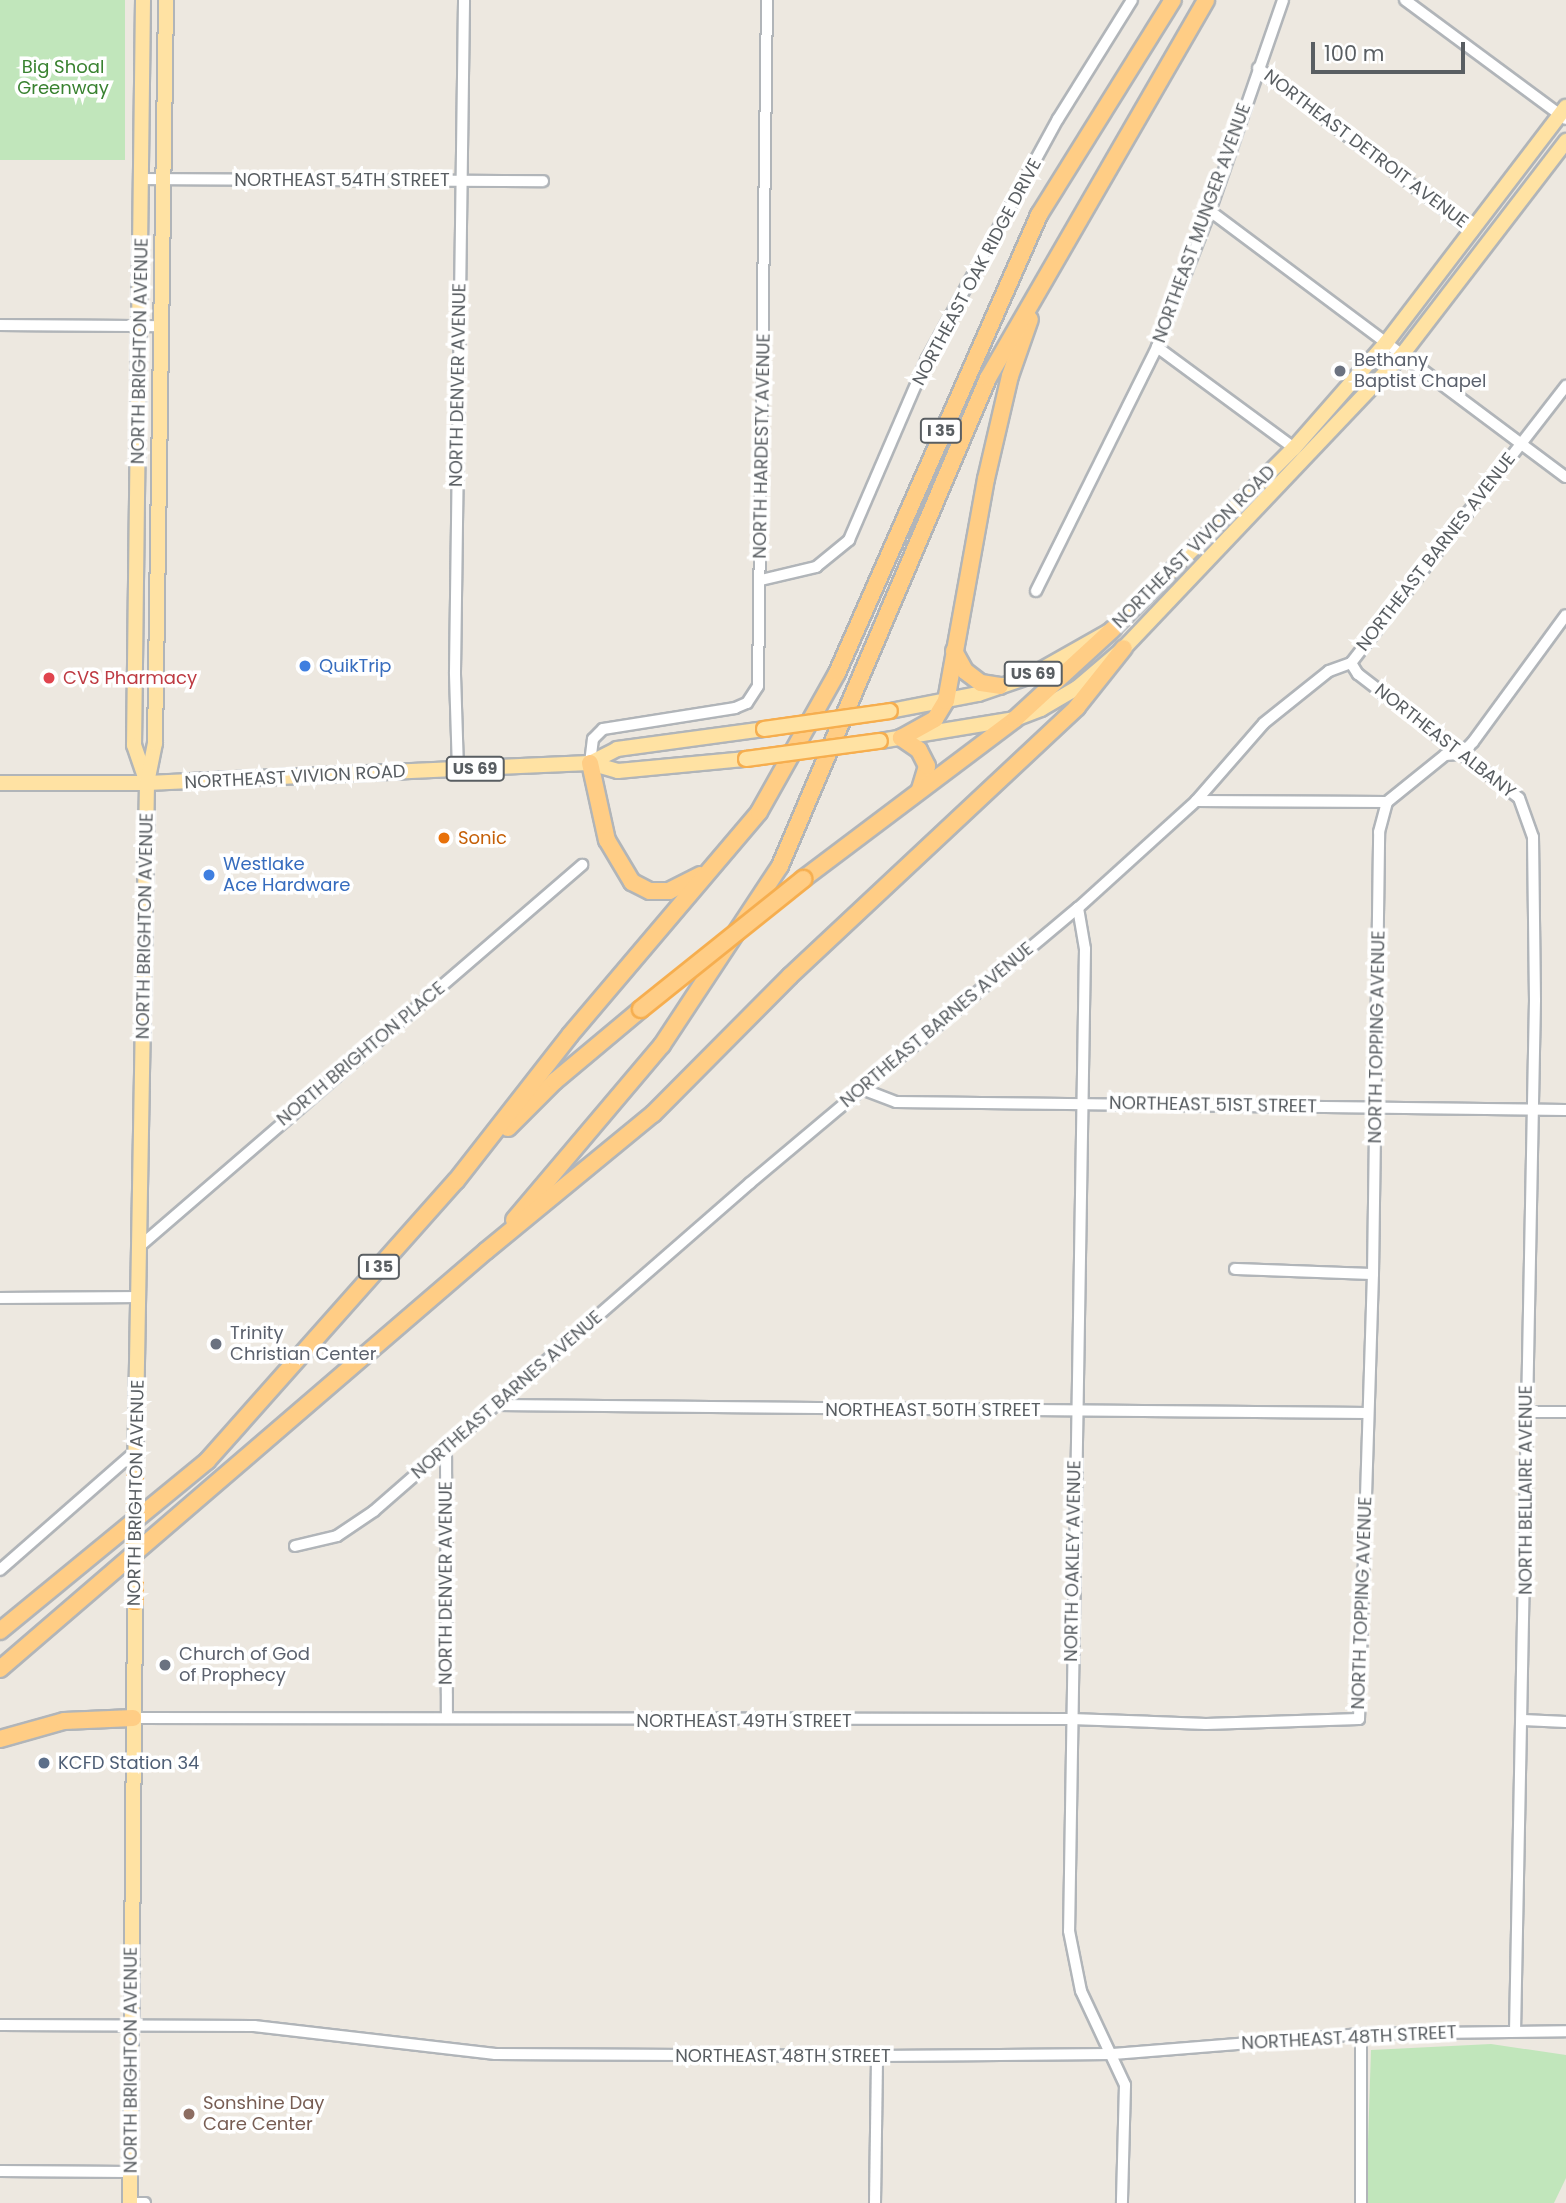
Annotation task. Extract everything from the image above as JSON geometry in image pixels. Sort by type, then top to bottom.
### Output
[{"type":"highway","name":"I 35","points":[[0,1631],[207,1461],[456,1181],[570,1035],[759,812],[836,673],[1039,215],[1173,0]]},
{"type":"highway","name":"I 35","points":[[0,1669],[486,1251],[662,1045],[780,866],[988,378],[1206,0]]},
{"type":"highway","points":[[920,789],[926,766],[919,751],[901,738],[936,719],[946,701],[1010,376],[1043,280]]},
{"type":"highway","points":[[456,1181],[555,1081],[803,879],[1015,719],[1113,629]]},
{"type":"highway","points":[[486,1251],[565,1190],[662,1105],[790,976],[1077,707],[1124,648]]},
{"type":"highway","points":[[954,651],[965,671],[981,683],[1000,686]]},
{"type":"highway","points":[[590,763],[607,840],[632,882],[650,891],[669,891],[716,864]]},
{"type":"highway","points":[[0,1739],[64,1721],[133,1718]]},
{"type":"main road","name":"NORTH BRIGHTON AVENUE","points":[[143,0],[134,745],[147,783]]},
{"type":"main road","name":"NORTH BRIGHTON AVENUE","points":[[130,2203],[135,1452],[147,783],[155,743],[166,0]]},
{"type":"main road","name":"NORTHEAST VIVION ROAD","points":[[590,763],[617,749],[946,701],[1000,686],[1069,656],[1113,629],[1294,448],[1386,343],[1564,114]]},
{"type":"main road","name":"NORTHEAST VIVION ROAD","points":[[0,783],[147,783],[590,763],[618,771],[746,759],[1015,719],[1077,688],[1124,648],[1402,355],[1566,141]]},
{"type":"street","name":"NORTH DENVER AVENUE","points":[[458,769],[455,672],[464,0]]},
{"type":"street","name":"NORTH HARDESTY AVENUE","points":[[590,763],[593,739],[603,729],[735,708],[752,698],[760,679],[767,0]]},
{"type":"street","name":"NORTHEAST OAK RIDGE DRIVE","points":[[761,580],[816,567],[849,540],[928,359],[1058,119],[1132,0]]},
{"type":"street","name":"NORTHEAST MUNGER AVENUE","points":[[1036,591],[1157,346],[1210,211],[1283,0]]},
{"type":"street","points":[[1405,0],[1564,114]]},
{"type":"street","name":"NORTHEAST DETROIT AVENUE","points":[[1258,68],[1473,231]]},
{"type":"street","name":"NORTHEAST 54TH STREET","points":[[142,179],[543,181]]},
{"type":"street","points":[[1210,211],[1566,477]]},
{"type":"street","points":[[0,325],[162,326]]},
{"type":"street","points":[[1157,346],[1294,448]]},
{"type":"street","name":"NORTHEAST BARNES AVENUE","points":[[295,1546],[337,1536],[374,1511],[862,1089],[1078,908],[1196,801],[1254,732],[1308,685],[1351,663],[1566,386]]},
{"type":"street","points":[[1196,801],[1387,803],[1446,755],[1461,754],[1566,615]]},
{"type":"street","name":"NORTHEAST ALBANY","points":[[1351,663],[1358,674],[1519,797],[1526,810],[1532,838],[1534,951]]},
{"type":"street","name":"NORTH TOPPING AVENUE","points":[[1355,1719],[1361,1710],[1373,1273],[1379,832],[1387,803]]},
{"type":"street","name":"NORTH BRIGHTON PLACE","points":[[140,1245],[582,865]]},
{"type":"street","name":"NORTH OAKLEY AVENUE","points":[[1078,908],[1085,949],[1075,1409],[1070,1946],[1081,1991],[1113,2054],[1127,2099],[1122,2203]]},
{"type":"street","name":"NORTH BELLAIRE AVENUE","points":[[1515,2030],[1534,951]]},
{"type":"street","name":"NORTHEAST 51ST STREET","points":[[862,1089],[896,1102],[1566,1110]]},
{"type":"street","points":[[1235,1269],[1373,1273]]},
{"type":"street","points":[[0,1298],[139,1297]]},
{"type":"street","name":"NORTHEAST 50TH STREET","points":[[498,1405],[1368,1413]]},
{"type":"street","points":[[1526,1412],[1566,1412]]},
{"type":"street","name":"NORTH DENVER AVENUE","points":[[446,1447],[447,1718]]},
{"type":"street","points":[[0,1570],[135,1452]]},
{"type":"street","name":"NORTHEAST 49TH STREET","points":[[133,1718],[1071,1719],[1206,1724],[1355,1719]]},
{"type":"street","points":[[1522,1720],[1566,1722]]},
{"type":"street","name":"NORTHEAST 48TH STREET","points":[[0,2025],[254,2026],[495,2054],[877,2056],[1113,2054],[1361,2034],[1566,2031]]},
{"type":"street","points":[[1361,2034],[1361,2203]]},
{"type":"street","points":[[875,2203],[877,2056]]},
{"type":"street","points":[[0,2171],[130,2172]]},
{"type":"street","points":[[130,2203],[145,2203]]},
{"type":"green space","name":"Big Shoal Greenway","points":[[0,0],[125,0],[125,160],[0,160]]},
{"type":"green space","points":[[1491,2044],[1566,2055],[1566,2178],[1554,2203],[1366,2203],[1371,2050]]},
{"type":"place","name":"Bethany Baptist Chapel","points":[[1340,371]]},
{"type":"place","name":"QuikTrip","points":[[305,666]]},
{"type":"place","name":"CVS Pharmacy","points":[[49,678]]},
{"type":"place","name":"Sonic","points":[[444,838]]},
{"type":"place","name":"Westlake Ace Hardware","points":[[209,875]]},
{"type":"place","name":"Trinity Christian Center","points":[[216,1344]]},
{"type":"place","name":"Church of God of Prophecy","points":[[165,1665]]},
{"type":"place","name":"KCFD Station 34","points":[[44,1763]]},
{"type":"place","name":"Sonshine Day Care Center","points":[[189,2114]]}]
